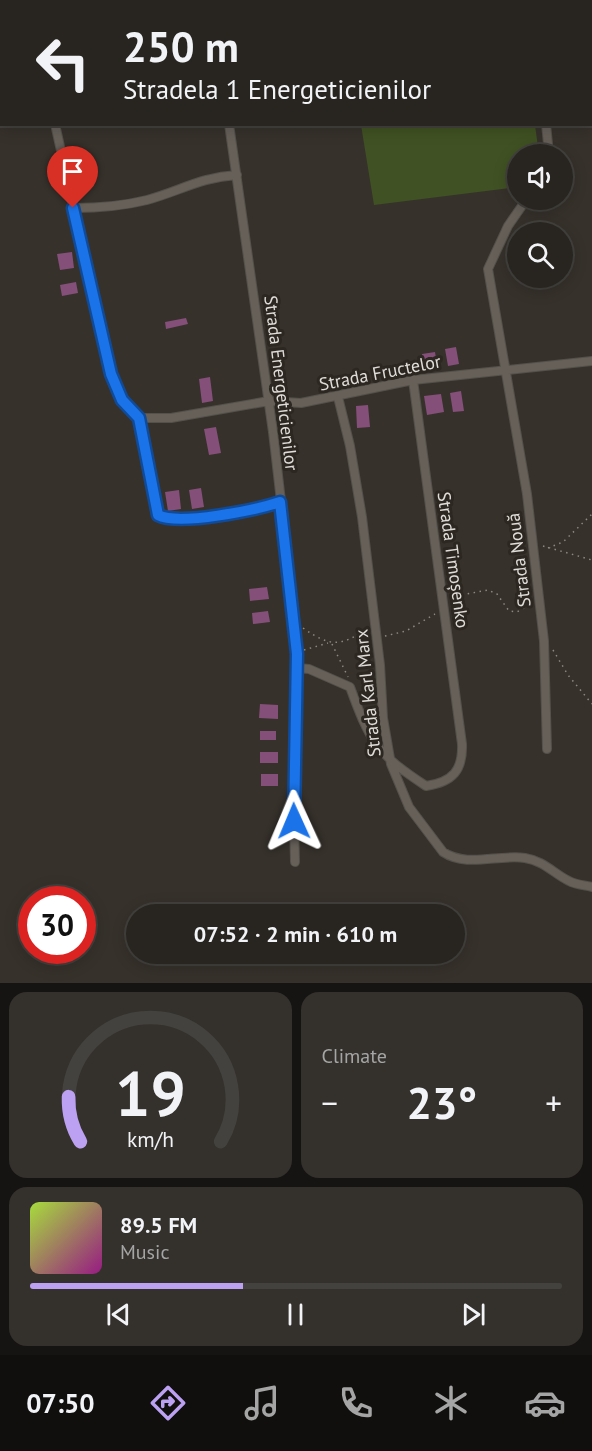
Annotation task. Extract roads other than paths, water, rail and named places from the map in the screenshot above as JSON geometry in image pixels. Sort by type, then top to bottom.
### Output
[{"type":"street","points":[[55,126],[111,374],[122,400],[139,418],[158,515],[170,519],[194,519],[259,509],[280,502]]},
{"type":"street","name":"Strada Energeticienilor","points":[[229,126],[269,401],[295,622],[297,668],[293,780],[296,862]]},
{"type":"street","points":[[546,126],[548,144]]},
{"type":"street","points":[[73,208],[103,208],[129,204],[150,199],[207,178],[237,175]]},
{"type":"street","points":[[506,369],[488,269],[508,226],[519,210]]},
{"type":"street","name":"Strada Fructelor","points":[[139,418],[153,420],[269,401],[301,403],[413,380],[592,361]]},
{"type":"street","name":"Strada Nouă","points":[[506,369],[532,539],[543,634],[547,685],[544,715],[547,749]]},
{"type":"street","name":"Strada Timoșenko","points":[[390,759],[426,786],[438,784],[461,766],[462,744],[413,380]]},
{"type":"street","name":"Strada Karl Marx","points":[[338,397],[350,446],[377,638],[383,718],[390,759],[409,807],[443,852],[451,857],[471,860],[528,858],[553,868],[572,883],[592,887]]},
{"type":"street","points":[[297,668],[309,669],[350,687],[369,736],[378,749],[390,759]]}]
